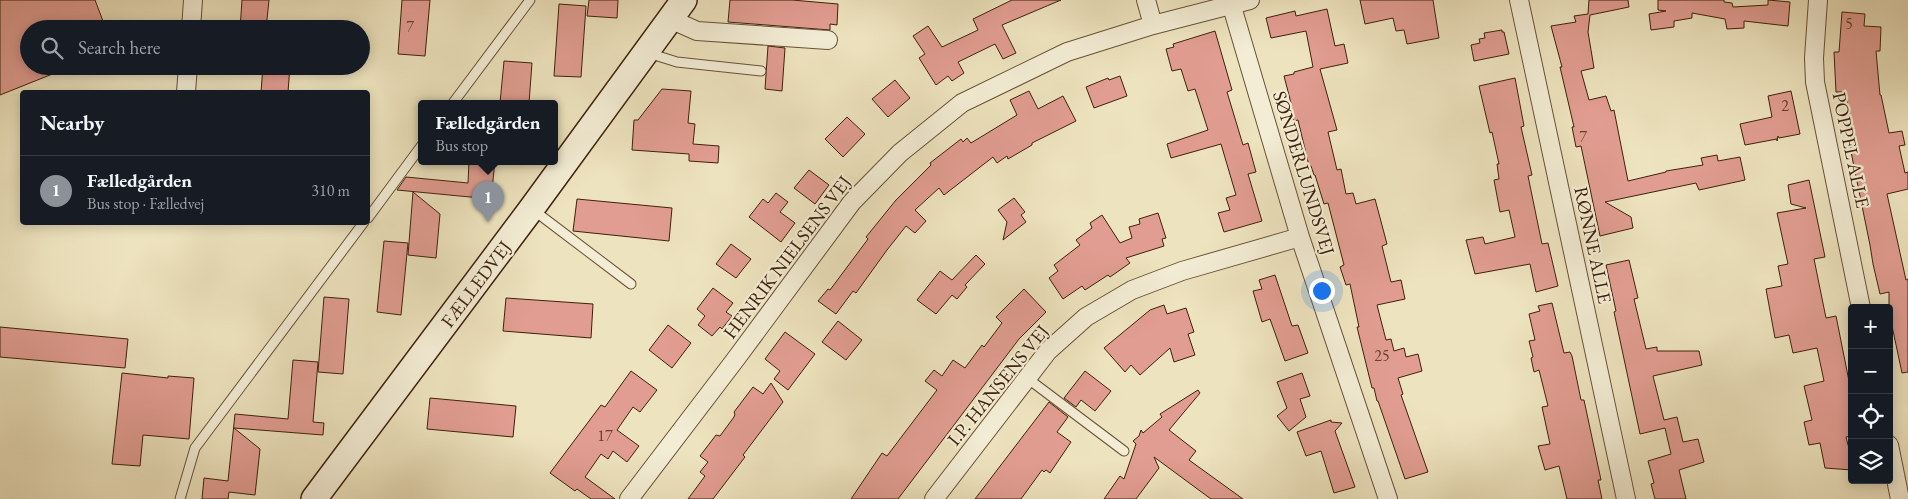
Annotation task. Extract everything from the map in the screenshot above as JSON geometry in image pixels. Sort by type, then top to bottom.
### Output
[{"type":"street","points":[[191,20],[193,0]]},
{"type":"street","points":[[1146,0],[1153,25]]},
{"type":"street","name":"HENRIK NIELSENS VEJ","points":[[628,499],[735,360],[852,202],[900,153],[962,103],[1067,52],[1230,2],[1250,0]]},
{"type":"street","name":"RØNNE ALLE","points":[[1519,0],[1626,499]]},
{"type":"street","name":"POPPEL ALLE","points":[[1818,0],[1814,58],[1815,82],[1860,304]]},
{"type":"street","name":"SØNDERLUNDSVEJ","points":[[1230,2],[1300,237],[1388,499]]},
{"type":"street","name":"FÆLLEDVEJ","points":[[314,499],[532,208],[677,9],[697,31],[828,40]]},
{"type":"street","points":[[186,90],[187,75]]},
{"type":"street","name":"I.P. HANSENS VEJ","points":[[934,499],[1048,351],[1086,317],[1132,290],[1185,270],[1300,237]]},
{"type":"street","points":[[1893,465],[1900,499]]},
{"type":"lane","points":[[455,100],[530,0]]},
{"type":"lane","points":[[646,52],[677,62],[761,71]]},
{"type":"lane","points":[[370,215],[418,150]]},
{"type":"lane","points":[[532,208],[631,284]]},
{"type":"lane","points":[[180,499],[195,448],[362,225]]},
{"type":"lane","points":[[1027,378],[1124,451]]},
{"type":"building","points":[[0,0],[95,0],[103,20],[20,20],[20,75],[50,75],[0,95]]},
{"type":"building","points":[[242,0],[269,0],[267,20],[241,20]]},
{"type":"building","points":[[402,0],[430,0],[425,56],[398,54]]},
{"type":"building","points":[[589,0],[618,0],[617,18],[587,16]]},
{"type":"building","points":[[730,0],[792,0],[838,4],[837,25],[830,24],[830,30],[728,22]]},
{"type":"building","points":[[1012,0],[1061,0],[1002,25],[1016,53],[1003,59],[995,44],[958,62],[964,73],[952,81],[948,76],[936,85],[919,58],[925,54],[913,36],[928,26],[942,47],[978,30],[973,19]]},
{"type":"building","points":[[1360,0],[1433,0],[1439,38],[1407,44],[1404,30],[1396,31],[1393,18],[1365,24]]},
{"type":"building","points":[[1589,0],[1628,0],[1629,7],[1590,15],[1588,32],[1594,68],[1581,71],[1589,100],[1606,96],[1611,111],[1614,110],[1628,181],[1666,171],[1703,165],[1701,158],[1717,155],[1718,161],[1740,157],[1745,180],[1699,190],[1696,183],[1605,202],[1631,217],[1633,228],[1600,236],[1581,146],[1576,147],[1572,127],[1574,127],[1560,67],[1562,67],[1551,26],[1576,22],[1574,16],[1588,14]]},
{"type":"building","points":[[1658,0],[1724,0],[1724,2],[1732,3],[1733,7],[1768,5],[1768,0],[1790,2],[1788,26],[1744,21],[1744,28],[1727,29],[1725,19],[1692,13],[1692,18],[1674,21],[1674,27],[1651,30],[1649,14],[1666,11],[1658,10]]},
{"type":"building","points":[[559,4],[586,6],[581,77],[554,76]]},
{"type":"building","points":[[1327,9],[1335,46],[1344,44],[1348,63],[1320,69],[1337,130],[1328,132],[1337,170],[1341,169],[1346,194],[1353,193],[1356,204],[1375,199],[1387,244],[1382,246],[1391,282],[1401,280],[1405,299],[1377,305],[1386,340],[1391,339],[1394,351],[1404,348],[1406,357],[1418,354],[1422,371],[1398,378],[1403,394],[1401,395],[1428,472],[1405,479],[1374,388],[1372,388],[1357,327],[1359,327],[1350,284],[1346,285],[1340,267],[1344,265],[1328,203],[1324,204],[1315,175],[1311,166],[1309,166],[1298,120],[1294,121],[1288,104],[1291,103],[1284,76],[1313,67],[1306,31],[1271,38],[1266,18],[1295,11],[1296,16]]},
{"type":"building","points":[[1842,12],[1865,14],[1864,26],[1881,27],[1880,51],[1876,51],[1880,95],[1889,133],[1902,131],[1905,145],[1899,146],[1905,173],[1908,172],[1908,189],[1887,194],[1906,280],[1908,279],[1908,372],[1902,373],[1893,331],[1893,304],[1889,304],[1889,292],[1880,294],[1873,264],[1850,147],[1856,146],[1845,92],[1836,92],[1834,52],[1839,52]]},
{"type":"building","points":[[1502,30],[1509,54],[1474,61],[1471,45],[1480,43],[1479,39],[1485,38],[1484,33]]},
{"type":"building","points":[[1215,31],[1232,90],[1227,92],[1243,145],[1248,143],[1256,172],[1248,174],[1262,221],[1224,232],[1218,213],[1230,210],[1226,198],[1236,195],[1221,144],[1171,158],[1167,144],[1208,130],[1195,89],[1188,91],[1181,69],[1172,71],[1166,49],[1174,47],[1173,44]]},
{"type":"building","points":[[768,46],[785,48],[782,91],[765,89]]},
{"type":"building","points":[[504,61],[532,63],[529,100],[500,100]]},
{"type":"building","points":[[262,75],[289,75],[288,90],[261,90]]},
{"type":"building","points":[[1120,76],[1127,96],[1094,108],[1086,87],[1108,78],[1109,80]]},
{"type":"building","points":[[1515,78],[1524,126],[1521,127],[1532,175],[1528,176],[1542,244],[1548,243],[1558,286],[1536,292],[1530,264],[1475,274],[1466,240],[1483,237],[1485,244],[1515,237],[1509,210],[1500,212],[1494,180],[1499,179],[1497,164],[1499,164],[1479,86]]},
{"type":"building","points":[[895,80],[910,98],[888,117],[872,99]]},
{"type":"building","points":[[662,89],[691,91],[688,123],[695,124],[693,144],[719,146],[718,163],[689,161],[689,154],[632,150],[634,120],[638,120]]},
{"type":"building","points":[[1029,91],[1038,109],[1063,96],[1076,121],[1032,143],[1032,145],[1008,159],[1007,156],[997,163],[993,157],[944,195],[939,188],[915,210],[926,221],[915,233],[906,226],[856,293],[853,291],[836,314],[818,301],[828,289],[830,290],[868,239],[866,237],[896,200],[931,165],[930,163],[961,139],[963,142],[967,138],[971,143],[1017,115],[1010,100]]},
{"type":"building","points":[[1791,91],[1800,134],[1779,138],[1778,136],[1777,141],[1777,139],[1745,145],[1740,124],[1772,117],[1768,96]]},
{"type":"building","points":[[847,117],[865,134],[843,157],[825,139]]},
{"type":"building","points":[[469,165],[495,165],[491,199],[397,190],[406,177],[468,183]]},
{"type":"building","points":[[809,170],[829,185],[815,204],[794,188]]},
{"type":"building","points":[[1809,180],[1825,257],[1814,259],[1826,318],[1836,316],[1848,376],[1848,437],[1846,437],[1848,445],[1848,470],[1825,468],[1820,443],[1809,445],[1804,422],[1812,420],[1804,386],[1824,381],[1817,348],[1793,353],[1789,335],[1775,338],[1766,289],[1782,286],[1778,266],[1788,264],[1777,213],[1806,208],[1791,204],[1788,185]]},
{"type":"building","points":[[413,192],[440,214],[436,258],[408,255]]},
{"type":"building","points":[[776,193],[788,202],[780,212],[795,223],[781,242],[749,217],[763,199],[768,203]]},
{"type":"building","points":[[1014,198],[1025,212],[1021,215],[1026,222],[1003,240],[1007,222],[998,210]]},
{"type":"building","points":[[577,199],[672,208],[669,241],[573,231]]},
{"type":"building","points":[[1158,213],[1166,238],[1162,239],[1164,246],[1126,258],[1130,263],[1110,277],[1108,275],[1085,290],[1082,286],[1063,299],[1049,278],[1058,271],[1054,265],[1080,245],[1076,240],[1092,228],[1090,223],[1102,215],[1120,243],[1132,238],[1129,227],[1140,224],[1139,219]]},
{"type":"building","points":[[384,241],[408,243],[401,315],[377,312]]},
{"type":"building","points":[[731,244],[751,259],[736,278],[716,264]]},
{"type":"building","points":[[976,255],[985,264],[965,285],[967,287],[957,299],[952,295],[936,314],[917,300],[940,271],[952,280]]},
{"type":"building","points":[[1629,260],[1638,298],[1634,299],[1646,349],[1657,347],[1657,351],[1699,351],[1702,365],[1653,376],[1664,420],[1677,417],[1683,442],[1698,439],[1704,462],[1679,470],[1686,499],[1655,499],[1651,484],[1654,483],[1648,461],[1671,454],[1665,428],[1640,434],[1606,265]]},
{"type":"building","points":[[1275,275],[1292,326],[1298,325],[1308,353],[1285,361],[1270,319],[1262,322],[1253,291],[1262,289],[1259,280]]},
{"type":"building","points":[[713,288],[733,303],[726,312],[732,316],[722,329],[720,327],[712,336],[698,325],[705,316],[697,309]]},
{"type":"building","points":[[1024,289],[1046,312],[1019,339],[898,499],[851,499],[882,453],[887,456],[937,390],[925,381],[934,370],[942,376],[953,360],[965,368],[1002,323],[996,317]]},
{"type":"building","points":[[324,297],[349,299],[343,374],[318,372]]},
{"type":"building","points":[[506,298],[593,304],[591,338],[503,331]]},
{"type":"building","points":[[1552,303],[1564,353],[1570,352],[1572,356],[1581,400],[1584,400],[1601,480],[1598,480],[1602,499],[1567,499],[1559,466],[1545,470],[1538,446],[1550,444],[1542,407],[1548,406],[1539,370],[1534,372],[1531,358],[1533,357],[1529,341],[1535,340],[1529,314],[1540,311],[1538,306]]},
{"type":"building","points":[[1164,305],[1167,314],[1186,308],[1194,332],[1188,334],[1195,355],[1174,362],[1170,348],[1140,375],[1131,365],[1125,372],[1104,348],[1150,310]]},
{"type":"building","points":[[838,321],[862,340],[846,360],[822,342]]},
{"type":"building","points":[[668,325],[691,343],[672,368],[649,350]]},
{"type":"building","points":[[0,327],[128,339],[125,368],[0,357]]},
{"type":"building","points":[[785,332],[815,354],[788,390],[774,379],[780,371],[765,359]]},
{"type":"building","points":[[293,360],[318,362],[313,422],[324,423],[323,435],[234,428],[260,449],[255,495],[229,492],[228,499],[202,499],[204,478],[228,481],[235,414],[288,419]]},
{"type":"building","points":[[631,371],[657,390],[640,412],[633,407],[617,430],[639,446],[627,462],[613,451],[608,459],[601,454],[585,477],[615,499],[591,499],[577,489],[575,491],[550,473],[601,405],[605,407]]},
{"type":"building","points":[[1085,371],[1111,391],[1095,411],[1081,400],[1076,407],[1064,398]]},
{"type":"building","points":[[122,373],[168,378],[168,376],[194,378],[189,439],[143,435],[140,466],[112,464]]},
{"type":"building","points":[[1302,373],[1310,396],[1300,399],[1306,417],[1289,431],[1277,416],[1287,408],[1277,382]]},
{"type":"building","points":[[771,383],[783,402],[743,455],[745,457],[713,499],[688,499],[705,476],[700,472],[708,462],[700,456],[716,435],[720,436],[734,417],[734,412],[753,387],[763,394]]},
{"type":"building","points":[[1198,390],[1200,393],[1169,430],[1196,451],[1189,460],[1243,499],[1211,499],[1154,457],[1159,468],[1136,499],[1104,499],[1120,476],[1124,479],[1136,444],[1133,441],[1139,436],[1141,430],[1143,433],[1162,417],[1160,414]]},
{"type":"building","points":[[430,398],[516,406],[513,437],[427,429]]},
{"type":"building","points":[[1049,402],[1068,417],[1057,432],[1071,442],[1050,473],[1042,470],[1021,499],[975,499]]},
{"type":"building","points":[[1331,420],[1331,422],[1342,423],[1335,431],[1355,487],[1334,493],[1321,451],[1306,456],[1297,432]]},
{"type":"place","name":"Fælledgården","points":[[488,222]]}]
